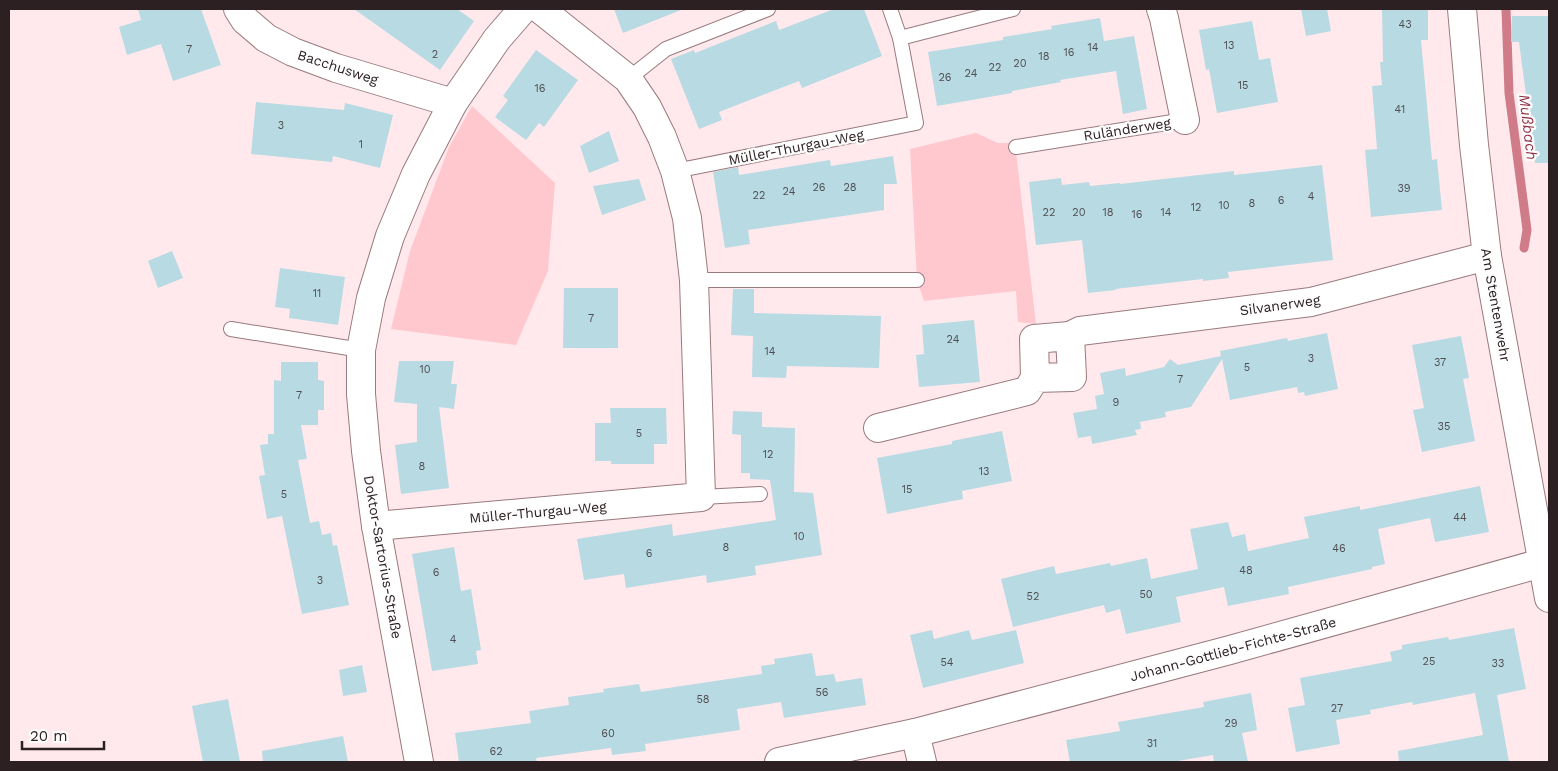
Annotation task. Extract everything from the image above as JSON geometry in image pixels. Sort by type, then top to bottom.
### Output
[{"type":"street","name":"Bacchusweg","points":[[238,9],[245,20],[266,38],[293,52],[336,68],[453,103]]},
{"type":"street","name":"Doktor-Sartorius-Straße","points":[[420,762],[376,526],[365,441],[361,394],[361,350],[371,298],[390,236],[416,174],[453,103],[497,38],[523,9]]},
{"type":"street","points":[[540,9],[628,79],[647,107],[662,137],[675,171],[687,218],[694,280],[701,498]]},
{"type":"street","name":"Ruländerweg","points":[[1160,9],[1164,18],[1185,120]]},
{"type":"street","name":"Am Stentenwehr","points":[[1462,9],[1474,145],[1487,256],[1546,562],[1549,598]]},
{"type":"street","name":"Silvanerweg","points":[[1035,378],[1034,338],[1070,336],[1080,331],[1311,302],[1487,256]]},
{"type":"street","points":[[878,428],[1027,391],[1035,378],[1072,377],[1070,336]]},
{"type":"street","name":"Müller-Thurgau-Weg","points":[[376,526],[701,498]]},
{"type":"street","name":"Johann-Gottlieb-Fichte-Straße","points":[[780,762],[915,734],[1230,650],[1546,562]]},
{"type":"street","points":[[915,734],[922,762]]},
{"type":"lane","points":[[628,79],[666,49],[768,9]]},
{"type":"lane","points":[[890,9],[900,38],[1013,9]]},
{"type":"lane","name":"Müller-Thurgau-Weg","points":[[675,171],[916,123],[900,38]]},
{"type":"lane","name":"Ruländerweg","points":[[1016,147],[1185,120]]},
{"type":"lane","points":[[694,280],[917,280]]},
{"type":"lane","points":[[232,330],[361,350]]},
{"type":"lane","name":"Müller-Thurgau-Weg","points":[[701,498],[760,494]]},
{"type":"shaded area","points":[[472,106],[555,183],[548,271],[516,345],[391,329],[410,251],[449,147]]},
{"type":"shaded area","points":[[976,133],[998,143],[1015,143],[1036,324],[1018,322],[1016,291],[924,301],[917,280],[910,149]]},
{"type":"building","points":[[138,9],[201,9],[221,65],[173,81],[161,44],[127,55],[119,27],[141,20]]},
{"type":"building","points":[[354,9],[457,9],[474,21],[440,70]]},
{"type":"building","points":[[614,9],[681,9],[681,10],[623,33]]},
{"type":"building","points":[[834,9],[864,9],[882,56],[802,88],[799,81],[719,112],[722,120],[699,129],[671,59],[694,50],[695,53],[776,21],[779,30]]},
{"type":"building","points":[[1301,9],[1327,9],[1331,31],[1306,36]]},
{"type":"building","points":[[1382,9],[1428,9],[1428,40],[1421,40],[1432,160],[1437,159],[1442,210],[1371,217],[1365,150],[1377,149],[1372,86],[1382,85],[1380,62],[1383,62]]},
{"type":"building","points":[[1512,16],[1549,16],[1549,163],[1535,163],[1519,42],[1511,42]]},
{"type":"building","points":[[1100,18],[1104,41],[1134,36],[1147,109],[1123,114],[1116,71],[1060,80],[1061,82],[1012,91],[1012,93],[937,106],[928,52],[1003,40],[1003,37],[1052,29],[1051,26]]},
{"type":"building","points":[[1252,21],[1259,60],[1270,58],[1278,102],[1217,113],[1209,69],[1206,70],[1199,30]]},
{"type":"building","points":[[536,50],[578,80],[544,127],[539,123],[526,140],[495,117],[508,100],[503,96]]},
{"type":"building","points":[[256,102],[344,110],[345,103],[393,115],[380,168],[333,156],[332,162],[251,154]]},
{"type":"building","points":[[609,131],[619,161],[589,173],[580,146]]},
{"type":"building","points":[[893,156],[897,184],[884,184],[884,210],[748,230],[750,244],[725,248],[713,172],[738,167],[739,175],[830,160],[831,166]]},
{"type":"building","points":[[1322,165],[1333,260],[1228,272],[1229,278],[1203,281],[1203,279],[1088,293],[1082,240],[1036,245],[1029,182],[1061,178],[1062,185],[1089,182],[1090,186],[1234,171],[1234,175]]},
{"type":"building","points":[[639,179],[646,200],[602,215],[593,186]]},
{"type":"building","points":[[172,251],[183,278],[158,288],[148,261]]},
{"type":"building","points":[[280,268],[345,277],[338,325],[289,318],[290,309],[275,307]]},
{"type":"building","points":[[564,288],[618,288],[618,348],[563,348]]},
{"type":"building","points":[[733,289],[754,289],[754,313],[881,316],[879,368],[787,366],[786,378],[752,377],[753,336],[731,335]]},
{"type":"building","points":[[974,320],[980,382],[919,387],[916,355],[924,354],[922,325]]},
{"type":"building","points":[[1327,333],[1338,389],[1305,396],[1304,392],[1298,393],[1297,387],[1230,400],[1222,359],[1191,407],[1165,412],[1166,417],[1140,422],[1141,429],[1135,430],[1137,435],[1092,444],[1091,436],[1078,438],[1073,413],[1097,409],[1095,396],[1104,394],[1100,373],[1125,368],[1126,376],[1164,367],[1170,359],[1178,365],[1221,356],[1220,351],[1287,338],[1288,341]]},
{"type":"building","points":[[1461,336],[1469,378],[1463,379],[1475,441],[1422,452],[1413,410],[1424,408],[1412,345]]},
{"type":"building","points":[[399,361],[454,361],[451,384],[457,384],[454,409],[439,407],[449,488],[401,494],[395,445],[417,442],[417,404],[394,402]]},
{"type":"building","points":[[281,362],[318,362],[318,380],[324,381],[324,410],[318,410],[318,425],[301,425],[307,459],[298,460],[310,523],[319,521],[322,535],[331,533],[333,546],[337,545],[349,605],[302,614],[282,516],[267,519],[259,476],[265,475],[260,445],[268,444],[268,434],[274,434],[274,380],[281,381]]},
{"type":"building","points":[[610,408],[666,408],[667,444],[654,444],[654,464],[611,464],[611,461],[595,461],[595,423],[611,423]]},
{"type":"building","points":[[733,411],[762,412],[762,427],[795,428],[794,492],[813,493],[822,555],[755,566],[756,575],[707,583],[706,575],[626,588],[624,574],[584,580],[577,539],[672,524],[673,536],[776,520],[770,480],[750,479],[750,473],[741,473],[741,435],[732,434]]},
{"type":"building","points":[[1002,431],[1012,481],[962,491],[963,499],[887,514],[877,458],[952,444],[952,441]]},
{"type":"building","points":[[1480,486],[1489,532],[1435,542],[1430,518],[1378,529],[1385,564],[1372,567],[1372,569],[1288,587],[1289,594],[1228,606],[1224,587],[1176,597],[1181,622],[1126,634],[1120,609],[1106,613],[1104,605],[1013,627],[1001,579],[1054,566],[1056,574],[1110,563],[1111,566],[1147,558],[1151,579],[1198,569],[1190,529],[1228,522],[1232,537],[1245,534],[1248,551],[1309,538],[1304,517],[1360,506],[1360,510]]},
{"type":"building","points":[[454,547],[461,591],[471,589],[481,650],[476,651],[478,664],[432,671],[412,554]]},
{"type":"building","points":[[1514,628],[1526,689],[1497,695],[1509,762],[1399,762],[1398,751],[1483,735],[1475,693],[1413,705],[1412,702],[1370,710],[1371,714],[1336,720],[1340,744],[1296,752],[1288,708],[1305,705],[1300,678],[1392,661],[1390,652],[1402,649],[1402,645],[1448,637],[1449,640]]},
{"type":"building","points":[[932,630],[934,639],[969,630],[972,640],[1016,630],[1024,663],[923,688],[910,635]]},
{"type":"building","points":[[812,653],[816,676],[834,674],[836,682],[862,678],[866,705],[784,718],[781,702],[737,709],[740,730],[645,744],[646,751],[612,755],[611,748],[536,758],[537,762],[459,762],[455,733],[531,723],[529,711],[569,705],[568,697],[604,692],[603,689],[639,684],[641,692],[762,674],[761,666],[775,664],[774,659]]},
{"type":"building","points":[[362,665],[367,692],[343,696],[339,670]]},
{"type":"building","points":[[1251,693],[1257,730],[1242,733],[1248,762],[1214,762],[1213,755],[1172,762],[1070,762],[1066,740],[1120,731],[1118,722],[1204,707],[1203,702]]},
{"type":"building","points":[[228,699],[240,762],[203,762],[192,706]]},
{"type":"building","points":[[343,736],[348,762],[263,762],[262,751]]},
{"type":"waterway","name":"Mußbach","points":[[1506,9],[1509,93],[1527,230],[1524,248]]}]
